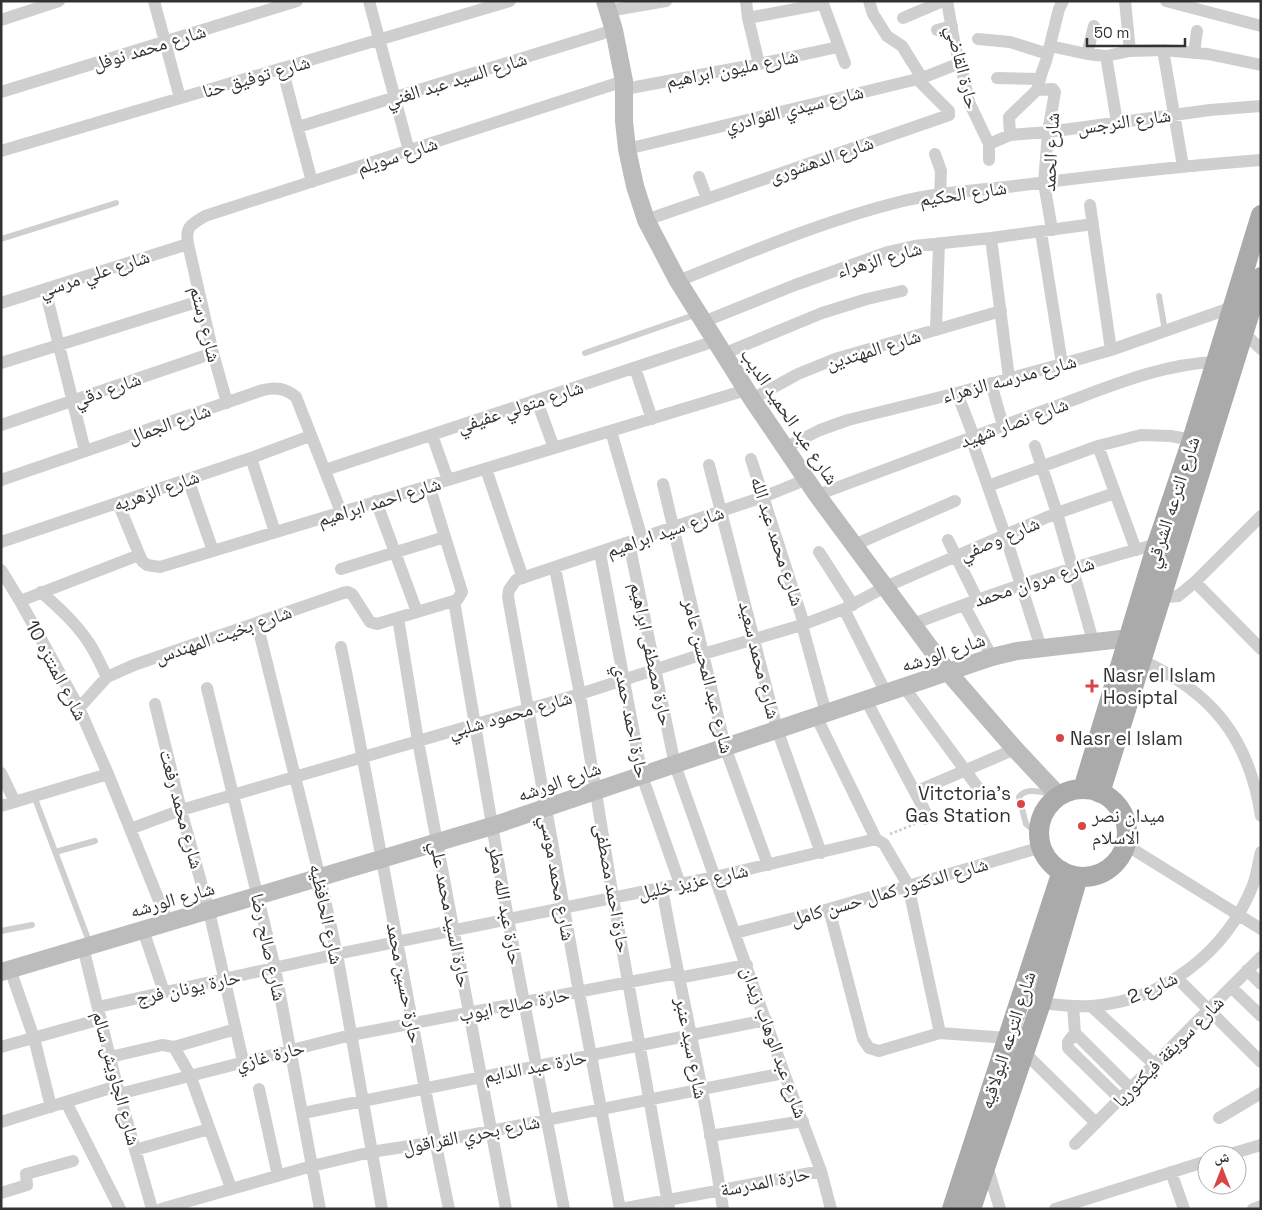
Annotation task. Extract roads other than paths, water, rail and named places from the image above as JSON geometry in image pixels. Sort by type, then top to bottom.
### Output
[{"type":"main road","name":"شارع الترعه الشرقي","points":[[1092,791],[1130,638],[1157,544],[1192,440],[1261,216]]},
{"type":"main road","name":"شارع الترعه الشرقي","points":[[1092,791],[1141,660],[1261,277]]},
{"type":"main road","points":[[1071,791],[1092,791],[1113,801],[1123,814],[1127,829],[1126,845],[1118,860],[1111,867],[1096,875],[1070,874],[1049,861],[1040,841],[1042,818],[1052,802],[1059,796],[1071,791]]},
{"type":"main road","name":"شارع الترعه البولاقيه","points":[[972,1209],[1041,1003],[1070,874]]},
{"type":"main road","name":"شارع الترعه البولاقيه","points":[[952,1209],[1008,1038],[1070,874]]},
{"type":"street","points":[[1,20],[59,1]]},
{"type":"street","points":[[154,1],[180,98]]},
{"type":"street","name":"شارع محمد نوفل","points":[[1,92],[297,1]]},
{"type":"street","points":[[369,1],[409,151]]},
{"type":"street","name":"شارع توفيق حنا","points":[[1,151],[510,1]]},
{"type":"street","points":[[606,6],[666,1]]},
{"type":"street","points":[[746,1],[748,18],[760,64]]},
{"type":"street","points":[[869,1],[887,36],[902,46],[920,78]]},
{"type":"street","points":[[903,18],[942,1]]},
{"type":"street","name":"حارة القاضي","points":[[947,1],[954,46],[969,102],[989,144],[989,160]]},
{"type":"street","points":[[1010,135],[1009,117],[1039,85],[1059,9],[1063,1]]},
{"type":"street","points":[[1125,1],[1130,50]]},
{"type":"street","points":[[748,18],[822,2],[845,63]]},
{"type":"street","points":[[1172,2],[1261,26]]},
{"type":"street","name":"شارع عبد الحميد الديب","points":[[606,6],[614,30],[624,85],[624,121],[627,149],[635,186],[646,220],[678,282],[805,480],[948,672],[1059,796]]},
{"type":"street","points":[[937,30],[952,26]]},
{"type":"street","points":[[1088,54],[1094,26]]},
{"type":"street","name":"شارع السيد عبد الغني","points":[[298,127],[614,30]]},
{"type":"street","points":[[1194,53],[1197,31]]},
{"type":"street","points":[[978,39],[1010,42],[1049,50],[1106,56],[1130,50],[1163,50],[1261,64]]},
{"type":"street","name":"شارع مليون ابراهيم","points":[[624,85],[760,64],[838,47]]},
{"type":"street","points":[[1163,50],[1183,166]]},
{"type":"street","points":[[1106,56],[1117,122]]},
{"type":"street","name":"شارع سيدي القوادري","points":[[627,149],[920,78],[960,63]]},
{"type":"street","points":[[282,68],[312,182]]},
{"type":"street","name":"شارع الدهشورى","points":[[646,220],[950,114],[920,78]]},
{"type":"street","points":[[997,78],[1039,85]]},
{"type":"street","name":"شارع سويلم","points":[[188,244],[186,234],[190,225],[205,216],[624,85]]},
{"type":"street","name":"شارع الحمد","points":[[1039,85],[1054,90],[1044,182],[1046,231],[1062,364]]},
{"type":"street","name":"شارع النرجس","points":[[989,144],[1010,135],[1048,132],[1174,114],[1261,106]]},
{"type":"street","points":[[935,154],[941,171],[940,196]]},
{"type":"street","name":"شارع الحكيم","points":[[678,282],[838,219],[901,202],[1044,182],[1183,166],[1261,160]]},
{"type":"street","points":[[699,177],[707,199]]},
{"type":"street","points":[[1090,205],[1111,350]]},
{"type":"street","name":"شارع الزهراء","points":[[701,318],[888,252],[914,246],[992,238],[1093,224]]},
{"type":"street","points":[[992,238],[1009,378]]},
{"type":"street","points":[[936,330],[939,243]]},
{"type":"street","name":"شارع علي مرسي","points":[[1,303],[188,244]]},
{"type":"street","name":"شارع رستم","points":[[188,244],[200,301],[227,403]]},
{"type":"street","points":[[45,289],[85,451]]},
{"type":"street","name":"شارع متولي عفيفي","points":[[325,470],[635,368],[719,348],[822,313],[902,291]]},
{"type":"street","points":[[1,363],[200,301]]},
{"type":"street","name":"شارع مدرسه الزهراء","points":[[784,448],[820,430],[848,420],[957,393],[1111,350],[1233,307]]},
{"type":"street","name":"شارع المهتدين","points":[[749,395],[835,359],[1001,312]]},
{"type":"street","points":[[1244,332],[1261,349]]},
{"type":"street","name":"شارع دقي","points":[[1,425],[213,353]]},
{"type":"street","name":"شارع نصار شهيد","points":[[817,495],[1123,382],[1187,364],[1215,362]]},
{"type":"street","points":[[635,368],[652,419]]},
{"type":"street","points":[[991,383],[1004,426]]},
{"type":"street","name":"شارع الجمال","points":[[1,480],[272,388],[280,388],[296,397],[341,512]]},
{"type":"street","points":[[957,393],[1041,648]]},
{"type":"street","name":"شارع احمد ابراهيم","points":[[139,555],[147,565],[160,567],[652,419],[749,395]]},
{"type":"street","points":[[537,400],[554,448]]},
{"type":"street","points":[[611,431],[642,539]]},
{"type":"street","points":[[988,486],[1098,446],[1141,435],[1151,434],[1192,440]]},
{"type":"street","points":[[432,435],[448,480]]},
{"type":"street","name":"شارع الزهريه","points":[[1,542],[251,458],[310,436]]},
{"type":"street","points":[[1035,446],[1058,513],[1093,641]]},
{"type":"street","points":[[1098,446],[1136,550]]},
{"type":"street","points":[[251,458],[275,532]]},
{"type":"street","name":"شارع محمد عبد الله","points":[[751,459],[803,624],[821,715],[876,839]]},
{"type":"street","name":"شارع محمد سعيد","points":[[709,464],[777,729],[821,853]]},
{"type":"street","points":[[486,469],[523,578]]},
{"type":"street","points":[[188,479],[213,551]]},
{"type":"street","name":"شارع سيد ابراهيم","points":[[523,578],[629,544],[763,497],[805,480]]},
{"type":"street","name":"شارع عبد المحسن عامر","points":[[662,484],[725,747],[768,865]]},
{"type":"street","points":[[398,618],[454,601],[460,598],[462,592],[429,485]]},
{"type":"street","name":"شارع وصفي","points":[[885,587],[1058,513],[1115,493]]},
{"type":"street","points":[[376,501],[418,612]]},
{"type":"street","points":[[854,545],[956,501]]},
{"type":"street","points":[[20,601],[139,555],[118,503]]},
{"type":"street","points":[[1162,595],[1168,597],[1178,596],[1196,582],[1260,519]]},
{"type":"street","points":[[341,569],[445,537]]},
{"type":"street","points":[[948,540],[977,599]]},
{"type":"street","name":"حارة مصطفى ابراهيم","points":[[629,544],[675,764],[715,877]]},
{"type":"street","name":"شارع مروان محمد","points":[[913,624],[977,599],[1073,568],[1157,544]]},
{"type":"street","points":[[819,552],[848,607],[886,693]]},
{"type":"street","name":"حارة احمد حمدي","points":[[600,553],[642,776],[680,884]]},
{"type":"street","name":"حارة احمد مصطفى","points":[[556,568],[580,694],[613,898],[668,1204]]},
{"type":"street","name":"شارع المنتزه 10","points":[[3,574],[79,708],[108,774],[168,923]]},
{"type":"street","name":"شارع محمد موسي","points":[[523,578],[512,585],[508,597],[578,992],[620,1209]]},
{"type":"street","points":[[1196,582],[1261,650]]},
{"type":"street","name":"شارع محمود شلبي","points":[[130,828],[181,810],[580,694],[803,624],[848,607],[885,587]]},
{"type":"street","points":[[40,592],[76,625],[89,643],[107,677]]},
{"type":"street","name":"شارع بخيت المهندس","points":[[79,708],[107,677],[134,665],[348,592],[352,594],[370,622],[377,624],[398,618]]},
{"type":"street","name":"حارة عبد الله مطر","points":[[454,601],[508,919],[564,1209]]},
{"type":"street","points":[[964,604],[992,657]]},
{"type":"street","name":"حارة السيد محمد علي","points":[[398,618],[418,741],[506,1209]]},
{"type":"street","name":"شارع الحافظيه","points":[[256,624],[320,878],[337,954],[382,1209]]},
{"type":"street","name":"شارع الورشه","points":[[6,971],[492,826],[992,657],[1017,651],[1130,638]]},
{"type":"street","name":"حارة حسين محمد","points":[[341,646],[364,757],[396,942],[449,1209]]},
{"type":"street","points":[[1141,660],[1164,670],[1185,683],[1221,717],[1235,737],[1246,759],[1254,783],[1261,816]]},
{"type":"street","points":[[904,687],[984,796]]},
{"type":"street","name":"شارع صالح رضا","points":[[207,688],[275,968],[320,1209]]},
{"type":"street","points":[[866,700],[916,792],[926,814],[925,819]]},
{"type":"street","name":"شارع محمد رفعت","points":[[154,704],[226,979],[243,1061]]},
{"type":"street","points":[[916,792],[1015,749]]},
{"type":"street","points":[[1,773],[15,802]]},
{"type":"street","points":[[1,806],[108,774]]},
{"type":"street","points":[[876,839],[884,844],[908,885],[940,1033]]},
{"type":"street","name":"شارع عزيز خليل","points":[[337,954],[715,877],[876,839]]},
{"type":"street","name":"شارع الدكتور كمال حسن كامل","points":[[735,933],[829,909],[1040,841]]},
{"type":"street","points":[[1126,845],[1261,929]]},
{"type":"street","name":"شارع 2","points":[[1041,1003],[1091,1006],[1114,1003],[1157,989],[1177,978],[1205,956],[1238,915],[1253,885],[1261,852]]},
{"type":"street","name":"شارع عبد الوهاب زيدان","points":[[715,877],[784,1073],[821,1170],[831,1209]]},
{"type":"street","name":"شارع سيد عنبر","points":[[662,888],[677,976],[723,1209]]},
{"type":"street","points":[[829,909],[865,1044],[874,1051],[940,1033],[1008,1038]]},
{"type":"street","points":[[143,930],[164,992]]},
{"type":"street","name":"شارع الجاويش سالم","points":[[87,946],[99,1013],[118,1090],[152,1209]]},
{"type":"street","name":"حارة يونان فرج","points":[[1,1047],[34,1038],[99,1013],[164,992],[337,954]]},
{"type":"street","name":"شارع سويقة فيكتوريا","points":[[1075,1144],[1261,957]]},
{"type":"street","name":"حارة صالح ايوب","points":[[351,1035],[629,982],[746,965]]},
{"type":"street","points":[[1247,970],[1261,984]]},
{"type":"street","points":[[6,971],[34,1038],[51,1106]]},
{"type":"street","points":[[1177,978],[1261,1062]]},
{"type":"street","points":[[1231,987],[1261,1016]]},
{"type":"street","points":[[1073,1006],[1072,1038],[1068,1048],[1120,1099]]},
{"type":"street","points":[[1091,1006],[1154,1064]]},
{"type":"street","name":"حارة عبد الدايم","points":[[303,1113],[766,1020]]},
{"type":"street","points":[[110,1057],[162,1045],[174,1047],[236,1029]]},
{"type":"street","name":"حارة غازي","points":[[1,1122],[66,1102],[190,1075],[351,1035]]},
{"type":"street","points":[[1072,1038],[1130,1088]]},
{"type":"street","points":[[174,1047],[190,1075],[231,1188]]},
{"type":"street","points":[[1024,1052],[1096,1123]]},
{"type":"street","name":"شارع بحري القراقول","points":[[161,1209],[312,1166],[371,1152],[435,1142],[784,1073]]},
{"type":"street","points":[[259,1089],[278,1176]]},
{"type":"street","points":[[1219,1118],[1261,1093]]},
{"type":"street","points":[[66,1102],[120,1209]]},
{"type":"street","points":[[710,1136],[803,1121]]},
{"type":"street","points":[[135,1150],[210,1128]]},
{"type":"street","points":[[1247,1149],[1261,1145]]},
{"type":"street","points":[[1,1193],[27,1185],[26,1174],[73,1161]]},
{"type":"street","points":[[986,1163],[1000,1209]]},
{"type":"street","points":[[1055,1209],[1090,1203],[1197,1164]]},
{"type":"street","name":"حارة المدرسة","points":[[620,1209],[668,1204],[720,1189],[821,1170]]},
{"type":"street","points":[[1171,1172],[1184,1209]]},
{"type":"street","points":[[1253,1209],[1261,1206]]},
{"type":"lane","points":[[1,239],[116,203]]},
{"type":"lane","points":[[1160,296],[1166,331]]},
{"type":"lane","points":[[584,353],[701,318]]},
{"type":"lane","points":[[1040,841],[1024,820],[1020,796],[1022,793],[1032,791],[1059,796]]},
{"type":"lane","points":[[34,796],[87,946]]},
{"type":"lane","points":[[55,852],[94,841]]},
{"type":"lane","points":[[1,931],[32,925]]},
{"type":"place","name":"Nasr el Islam Hosiptal","points":[[1092,686]]},
{"type":"place","name":"Nasr el Islam","points":[[1060,738]]},
{"type":"place","name":"Vitctoria's Gas Station","points":[[1021,804]]},
{"type":"place","name":"ميدان نصر الاسلام","points":[[1082,826]]}]
